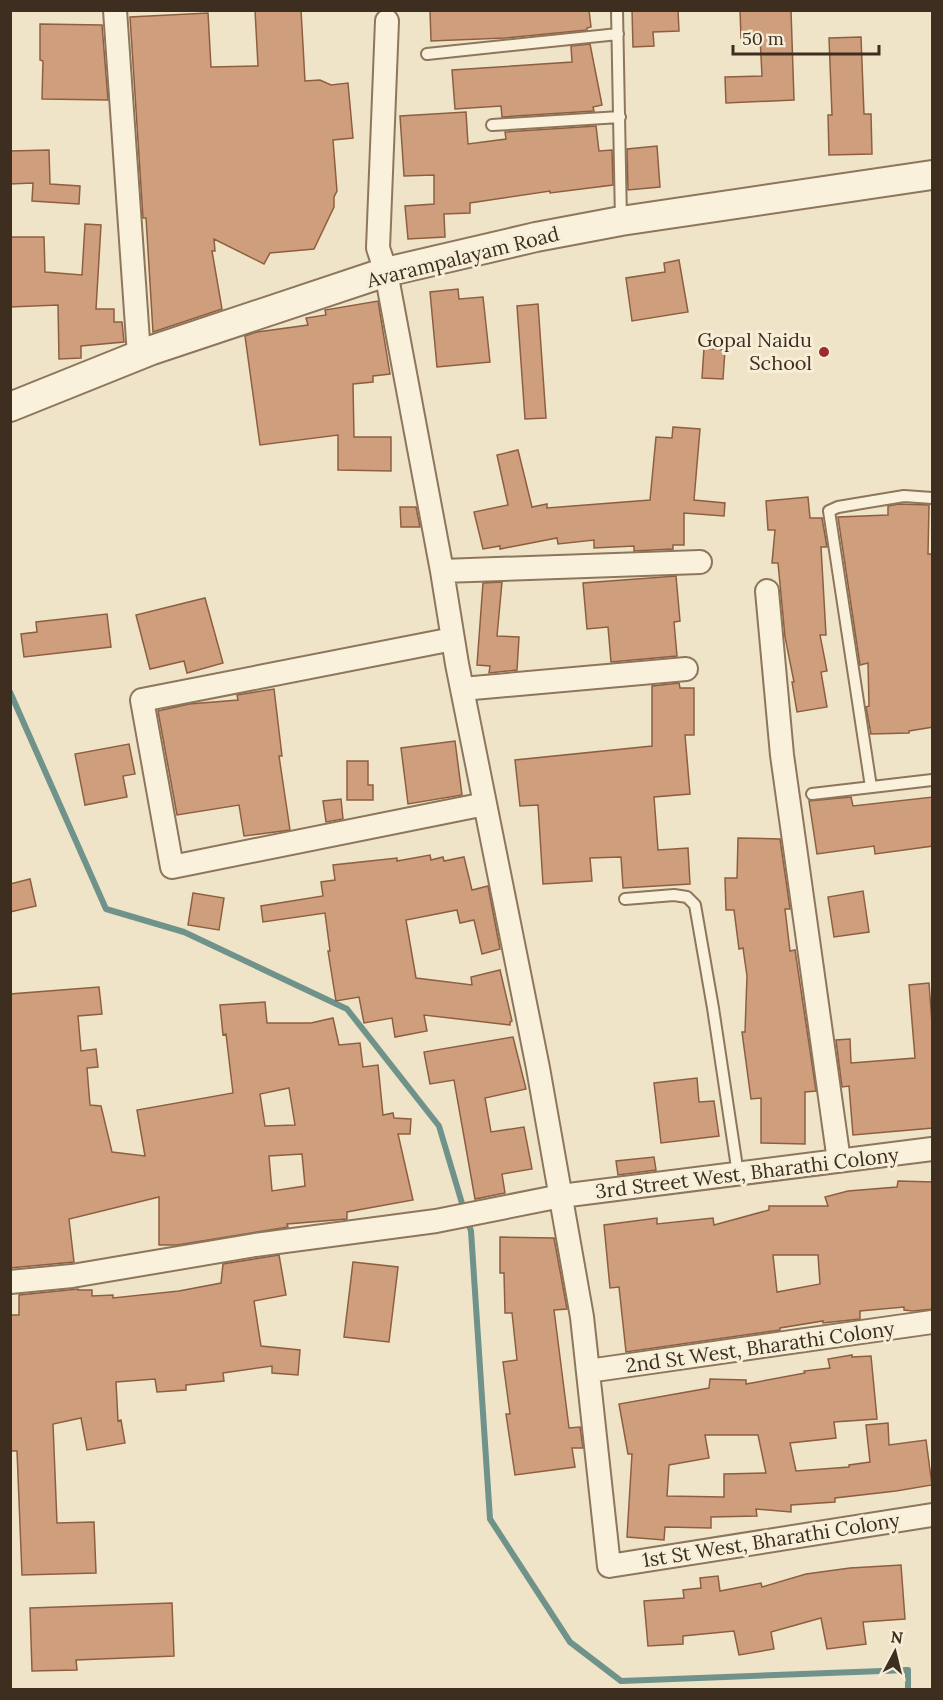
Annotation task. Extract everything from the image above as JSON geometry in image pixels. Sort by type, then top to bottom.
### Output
[{"type":"street","points":[[115,10],[139,355]]},
{"type":"street","points":[[387,21],[378,248],[386,272],[462,689],[538,1068],[582,1317],[588,1371]]},
{"type":"street","name":"Avarampalayam Road","points":[[10,407],[139,355],[386,272],[536,237],[621,221],[933,175]]},
{"type":"street","points":[[442,571],[700,562]]},
{"type":"street","points":[[767,591],[782,755],[839,1161]]},
{"type":"street","points":[[453,639],[142,700],[172,867],[485,804]]},
{"type":"street","points":[[462,689],[686,669]]},
{"type":"street","name":"3rd Street West, Bharathi Colony","points":[[10,1282],[72,1276],[255,1245],[436,1221],[561,1196],[933,1149]]},
{"type":"street","name":"2nd St West, Bharathi Colony","points":[[588,1371],[933,1322]]},
{"type":"street","name":"1st St West, Bharathi Colony","points":[[588,1371],[609,1566],[933,1515]]},
{"type":"lane","points":[[616,10],[621,221]]},
{"type":"lane","points":[[428,54],[618,34]]},
{"type":"lane","points":[[492,125],[620,117]]},
{"type":"lane","points":[[871,788],[829,511],[838,507],[904,496],[933,498]]},
{"type":"lane","points":[[812,795],[933,780]]},
{"type":"lane","points":[[625,899],[674,895],[687,897],[695,905],[738,1174]]},
{"type":"building","points":[[255,10],[301,10],[305,81],[320,80],[331,85],[348,83],[353,138],[333,140],[337,191],[334,197],[334,207],[314,249],[270,253],[264,264],[214,239],[215,251],[212,251],[222,309],[153,332],[130,17],[208,13],[211,67],[258,66]]},
{"type":"building","points":[[430,10],[589,10],[591,27],[587,30],[505,38],[431,41]]},
{"type":"building","points":[[632,10],[678,10],[679,31],[653,32],[654,46],[633,47]]},
{"type":"building","points":[[740,10],[791,10],[794,100],[726,103],[725,77],[762,76],[760,37],[741,38]]},
{"type":"building","points":[[40,24],[102,25],[108,100],[42,99],[43,61],[40,60]]},
{"type":"building","points":[[861,37],[864,114],[871,114],[872,154],[829,155],[828,115],[832,115],[829,38]]},
{"type":"building","points":[[590,44],[602,105],[593,107],[594,111],[502,117],[501,106],[455,109],[452,70],[572,62],[571,46]]},
{"type":"building","points":[[466,112],[468,144],[506,139],[505,132],[596,126],[599,151],[612,150],[613,185],[550,193],[550,191],[470,203],[470,213],[444,214],[445,237],[408,239],[405,206],[434,204],[434,175],[404,176],[400,116]]},
{"type":"building","points":[[657,146],[660,187],[628,190],[627,149]]},
{"type":"building","points":[[49,150],[50,184],[80,186],[79,204],[32,201],[33,183],[10,184],[10,151]]},
{"type":"building","points":[[85,224],[101,225],[96,309],[114,309],[114,322],[122,322],[124,342],[81,346],[81,358],[59,359],[58,305],[10,307],[10,237],[44,237],[45,272],[82,275]]},
{"type":"building","points":[[679,260],[688,312],[632,321],[626,278],[665,272],[664,263]]},
{"type":"building","points":[[458,289],[459,299],[483,297],[490,362],[437,367],[430,292]]},
{"type":"building","points":[[378,301],[390,374],[373,376],[373,382],[353,384],[354,437],[391,437],[391,471],[338,470],[338,435],[260,445],[245,336],[257,332],[308,325],[306,318],[326,315],[325,310]]},
{"type":"building","points":[[538,304],[546,418],[525,419],[517,306]]},
{"type":"building","points":[[704,348],[725,350],[723,379],[702,378]]},
{"type":"building","points":[[673,427],[700,429],[694,500],[725,503],[724,516],[684,513],[684,545],[673,545],[673,549],[634,551],[634,546],[594,548],[594,540],[558,544],[557,538],[500,549],[500,546],[483,549],[474,512],[508,505],[497,455],[518,450],[532,507],[547,504],[547,508],[650,500],[656,437],[672,438]]},
{"type":"building","points":[[808,497],[810,518],[822,518],[827,547],[821,547],[826,635],[820,635],[827,671],[821,672],[827,707],[797,712],[785,637],[778,563],[772,563],[775,530],[768,530],[766,501]]},
{"type":"building","points":[[929,505],[928,554],[933,554],[933,727],[909,731],[909,733],[871,734],[866,707],[869,706],[868,663],[860,665],[838,517],[888,515],[888,506]]},
{"type":"building","points":[[400,507],[416,507],[420,527],[401,527]]},
{"type":"building","points":[[676,576],[680,621],[674,622],[677,656],[611,662],[608,627],[587,629],[583,583]]},
{"type":"building","points":[[502,582],[497,636],[519,637],[517,670],[489,673],[490,666],[477,665],[483,583]]},
{"type":"building","points":[[205,598],[223,663],[187,673],[184,661],[150,669],[136,615]]},
{"type":"building","points":[[107,614],[111,647],[24,657],[21,634],[37,632],[36,622]]},
{"type":"building","points":[[679,683],[680,688],[694,688],[694,735],[685,735],[690,794],[654,797],[658,850],[688,848],[690,884],[623,888],[621,857],[590,858],[592,881],[543,884],[538,805],[520,806],[515,760],[652,746],[652,686]]},
{"type":"building","points":[[274,689],[282,756],[279,756],[290,830],[244,836],[239,805],[177,815],[158,711],[189,704],[238,700],[237,695]]},
{"type":"building","points":[[455,741],[462,795],[408,804],[401,748]]},
{"type":"building","points":[[129,744],[135,774],[123,776],[127,797],[85,805],[75,754]]},
{"type":"building","points":[[347,761],[368,761],[368,785],[373,785],[373,800],[347,800]]},
{"type":"building","points":[[851,797],[853,806],[933,797],[933,846],[875,854],[874,846],[817,854],[809,801]]},
{"type":"building","points":[[341,799],[343,819],[326,822],[323,801]]},
{"type":"building","points":[[738,838],[780,839],[790,909],[785,909],[790,951],[795,950],[816,1091],[805,1092],[805,1144],[761,1143],[761,1098],[751,1099],[742,1032],[745,1032],[747,976],[743,948],[739,949],[734,910],[726,910],[725,878],[737,878]]},
{"type":"building","points":[[430,855],[431,860],[443,857],[444,861],[464,857],[472,890],[488,886],[500,949],[482,954],[474,920],[460,923],[457,910],[406,920],[416,978],[472,985],[471,977],[500,970],[512,1021],[510,1025],[424,1015],[427,1031],[395,1037],[392,1018],[364,1023],[359,997],[336,1001],[325,913],[263,922],[261,906],[323,896],[321,882],[335,880],[333,865],[397,858],[397,861]]},
{"type":"building","points":[[30,879],[36,906],[10,912],[10,884]]},
{"type":"building","points":[[863,891],[869,932],[834,937],[828,897]]},
{"type":"building","points":[[193,893],[224,898],[219,930],[188,925]]},
{"type":"building","points":[[929,983],[933,1036],[933,1128],[853,1135],[849,1086],[842,1087],[836,1040],[850,1039],[851,1063],[915,1058],[909,985]]},
{"type":"building","points":[[99,987],[102,1014],[78,1016],[81,1051],[96,1049],[98,1067],[87,1068],[90,1105],[101,1106],[112,1152],[145,1156],[137,1110],[233,1093],[220,1005],[265,1002],[267,1023],[311,1023],[333,1018],[339,1045],[360,1043],[363,1067],[378,1065],[383,1115],[393,1113],[394,1118],[411,1119],[410,1134],[398,1134],[413,1200],[347,1212],[347,1219],[287,1224],[288,1227],[177,1245],[159,1245],[159,1197],[69,1219],[74,1262],[10,1268],[10,994]],"holes":[[[289,1088],[295,1125],[265,1126],[260,1094]],[[302,1154],[305,1186],[272,1191],[269,1156]]]},
{"type":"building","points":[[513,1037],[526,1089],[485,1098],[491,1132],[524,1127],[532,1169],[502,1174],[505,1193],[475,1199],[454,1080],[430,1084],[424,1052]]},
{"type":"building","points":[[697,1078],[699,1102],[714,1101],[719,1136],[661,1143],[654,1083]]},
{"type":"building","points":[[654,1157],[656,1170],[618,1175],[616,1161]]},
{"type":"building","points":[[898,1181],[933,1182],[933,1309],[913,1311],[904,1310],[904,1307],[860,1311],[860,1319],[823,1323],[823,1321],[780,1328],[780,1330],[626,1352],[619,1287],[610,1288],[604,1225],[657,1218],[657,1224],[713,1218],[714,1225],[769,1210],[769,1206],[828,1206],[825,1197],[848,1191],[897,1187]],"holes":[[[773,1255],[818,1255],[820,1284],[777,1292]]]},
{"type":"building","points":[[500,1237],[554,1238],[567,1309],[554,1310],[569,1428],[580,1427],[583,1448],[572,1448],[575,1467],[515,1475],[506,1414],[510,1414],[503,1362],[517,1360],[512,1313],[505,1313],[504,1273],[500,1273]]},
{"type":"building","points":[[279,1255],[286,1295],[254,1301],[261,1346],[300,1350],[298,1375],[272,1373],[272,1366],[223,1373],[224,1381],[186,1385],[186,1390],[157,1392],[155,1379],[116,1382],[118,1421],[121,1420],[125,1443],[87,1450],[81,1418],[53,1424],[57,1523],[94,1522],[96,1573],[22,1575],[17,1451],[10,1451],[10,1315],[19,1315],[19,1295],[78,1289],[92,1290],[92,1296],[113,1295],[113,1298],[179,1291],[221,1283],[223,1264]]},
{"type":"building","points":[[353,1262],[398,1267],[389,1342],[344,1337]]},
{"type":"building","points":[[852,1355],[852,1357],[871,1356],[877,1419],[834,1422],[836,1438],[790,1443],[796,1471],[849,1467],[849,1465],[870,1462],[866,1425],[888,1423],[889,1445],[926,1440],[932,1485],[835,1498],[835,1502],[791,1505],[791,1512],[756,1509],[757,1516],[711,1517],[711,1528],[665,1527],[664,1540],[627,1537],[632,1454],[628,1454],[619,1404],[709,1388],[710,1379],[746,1380],[746,1384],[805,1373],[804,1371],[830,1368],[828,1359]],"holes":[[[705,1435],[758,1435],[766,1473],[724,1474],[724,1497],[667,1496],[669,1465],[709,1458]]]},
{"type":"building","points":[[901,1565],[905,1619],[863,1622],[866,1644],[827,1649],[821,1618],[771,1632],[774,1649],[739,1655],[734,1631],[683,1636],[683,1644],[648,1646],[644,1601],[684,1598],[683,1590],[701,1588],[700,1578],[718,1576],[720,1591],[761,1583],[762,1587],[806,1574],[850,1568]]},
{"type":"building","points":[[172,1603],[174,1656],[76,1660],[77,1670],[32,1671],[30,1608]]},
{"type":"waterway","points":[[10,692],[106,909],[184,932],[347,1009],[439,1126],[464,1210]]},
{"type":"waterway","points":[[467,1220],[471,1231],[490,1519],[570,1642],[621,1681],[908,1670],[908,1690]]},
{"type":"place","name":"Gopal Naidu School","points":[[824,352]]}]
